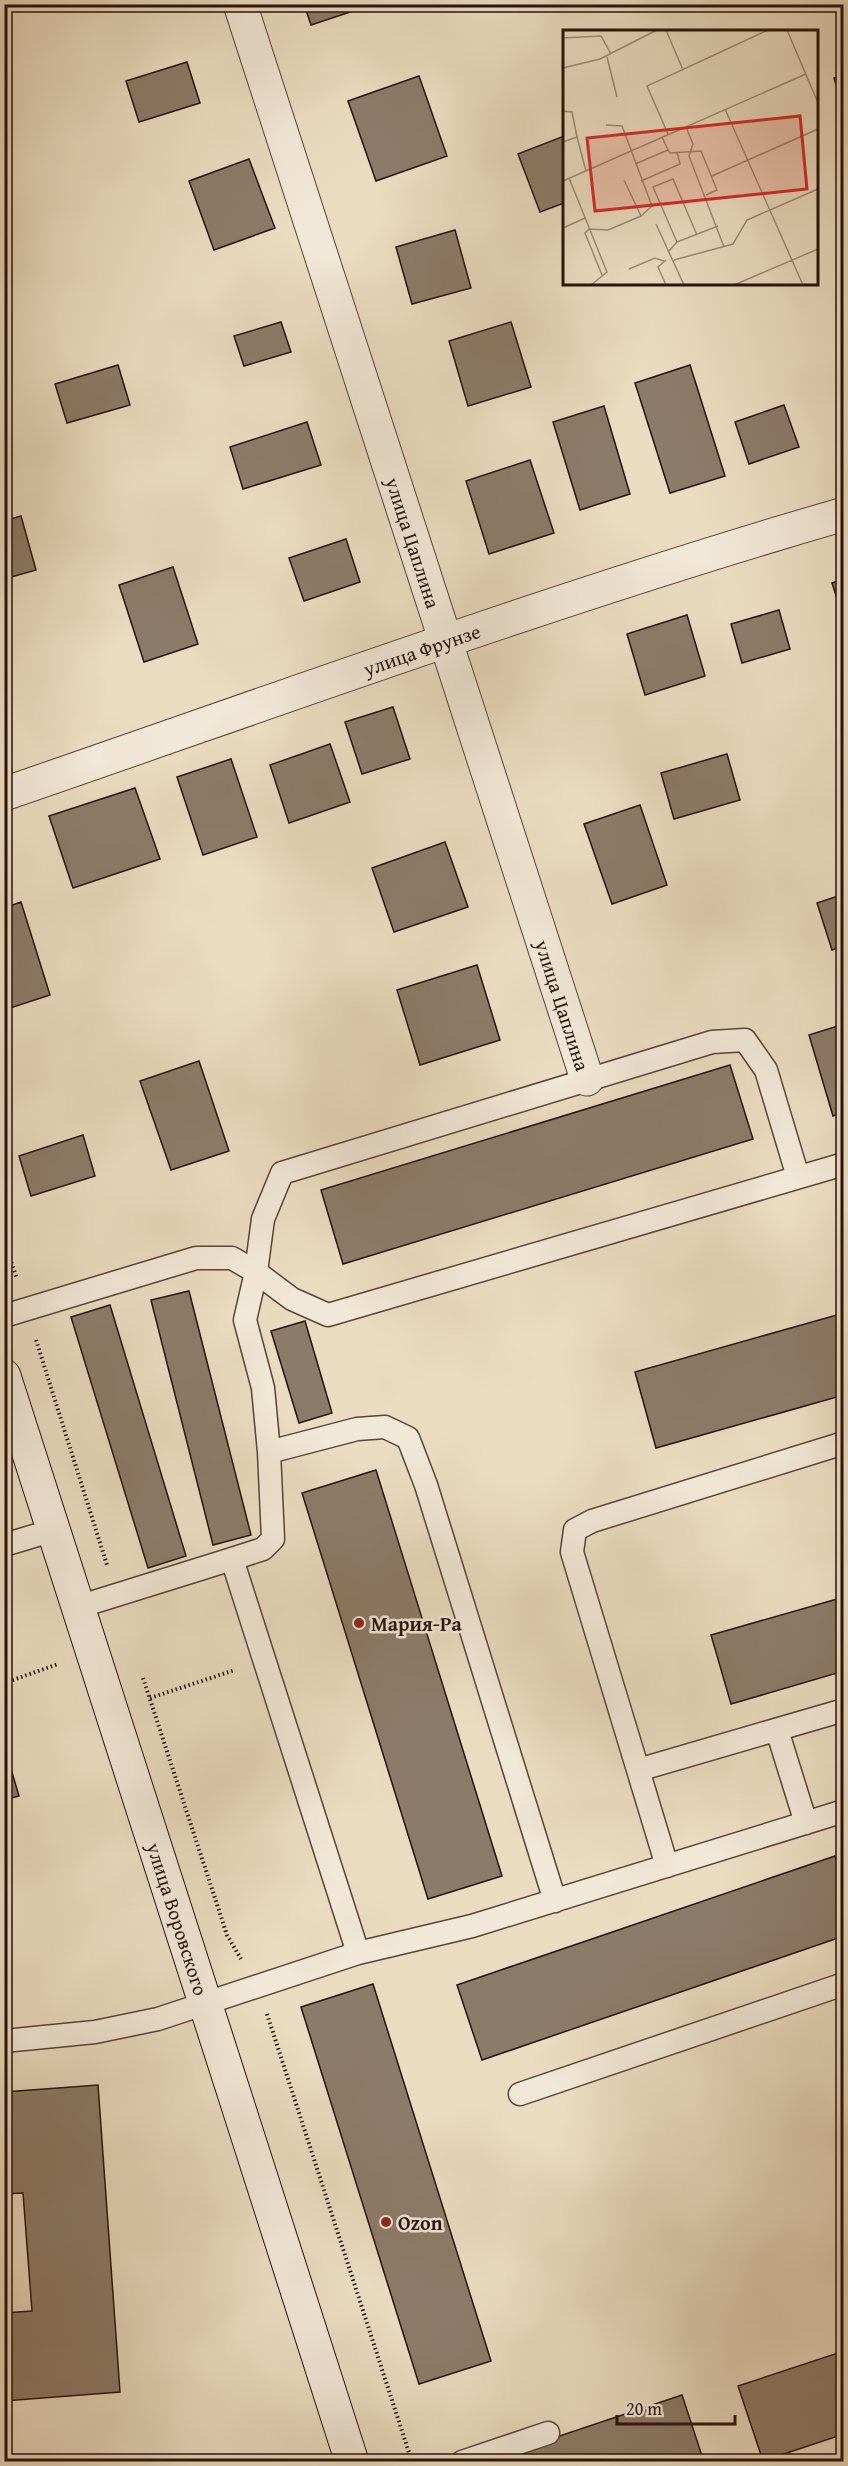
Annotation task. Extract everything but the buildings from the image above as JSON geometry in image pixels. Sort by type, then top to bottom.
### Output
[{"type":"street","name":"улица Цаплина","points":[[240,4],[587,1079]]},
{"type":"street","name":"улица Фрунзе","points":[[4,794],[445,642],[748,542],[843,514]]},
{"type":"street","name":"улица Воровского","points":[[4,1376],[145,1808],[352,2462]]},
{"type":"lane","points":[[78,1607],[263,1549],[273,1539],[263,1388],[245,1320],[256,1272],[263,1219],[282,1173],[712,1042],[745,1040],[766,1070],[798,1177]]},
{"type":"lane","points":[[4,1316],[196,1258],[232,1258],[256,1272],[292,1299],[328,1315],[843,1164]]},
{"type":"lane","points":[[269,1452],[357,1429],[385,1427],[408,1438],[426,1485],[555,1901]]},
{"type":"lane","points":[[667,1866],[572,1552],[575,1530],[592,1521],[843,1443]]},
{"type":"lane","points":[[4,1545],[54,1530]]},
{"type":"lane","points":[[232,1559],[358,1953]]},
{"type":"lane","points":[[638,1770],[843,1710]]},
{"type":"lane","points":[[777,1730],[806,1823]]},
{"type":"lane","points":[[4,2041],[95,2032],[158,2019],[358,1953],[472,1926],[843,1811]]},
{"type":"lane","points":[[520,2094],[843,1984]]},
{"type":"lane","points":[[462,2462],[548,2433]]},
{"type":"path","points":[[4,1241],[117,1595]]},
{"type":"path","points":[[150,1698],[264,1660]]},
{"type":"path","points":[[4,1683],[61,1663]]},
{"type":"path","points":[[140,1667],[227,1935],[258,1987],[412,2462]]},
{"type":"place","name":"Мария-Ра","points":[[359,1623]]},
{"type":"place","name":"Ozon","points":[[386,2222]]}]
